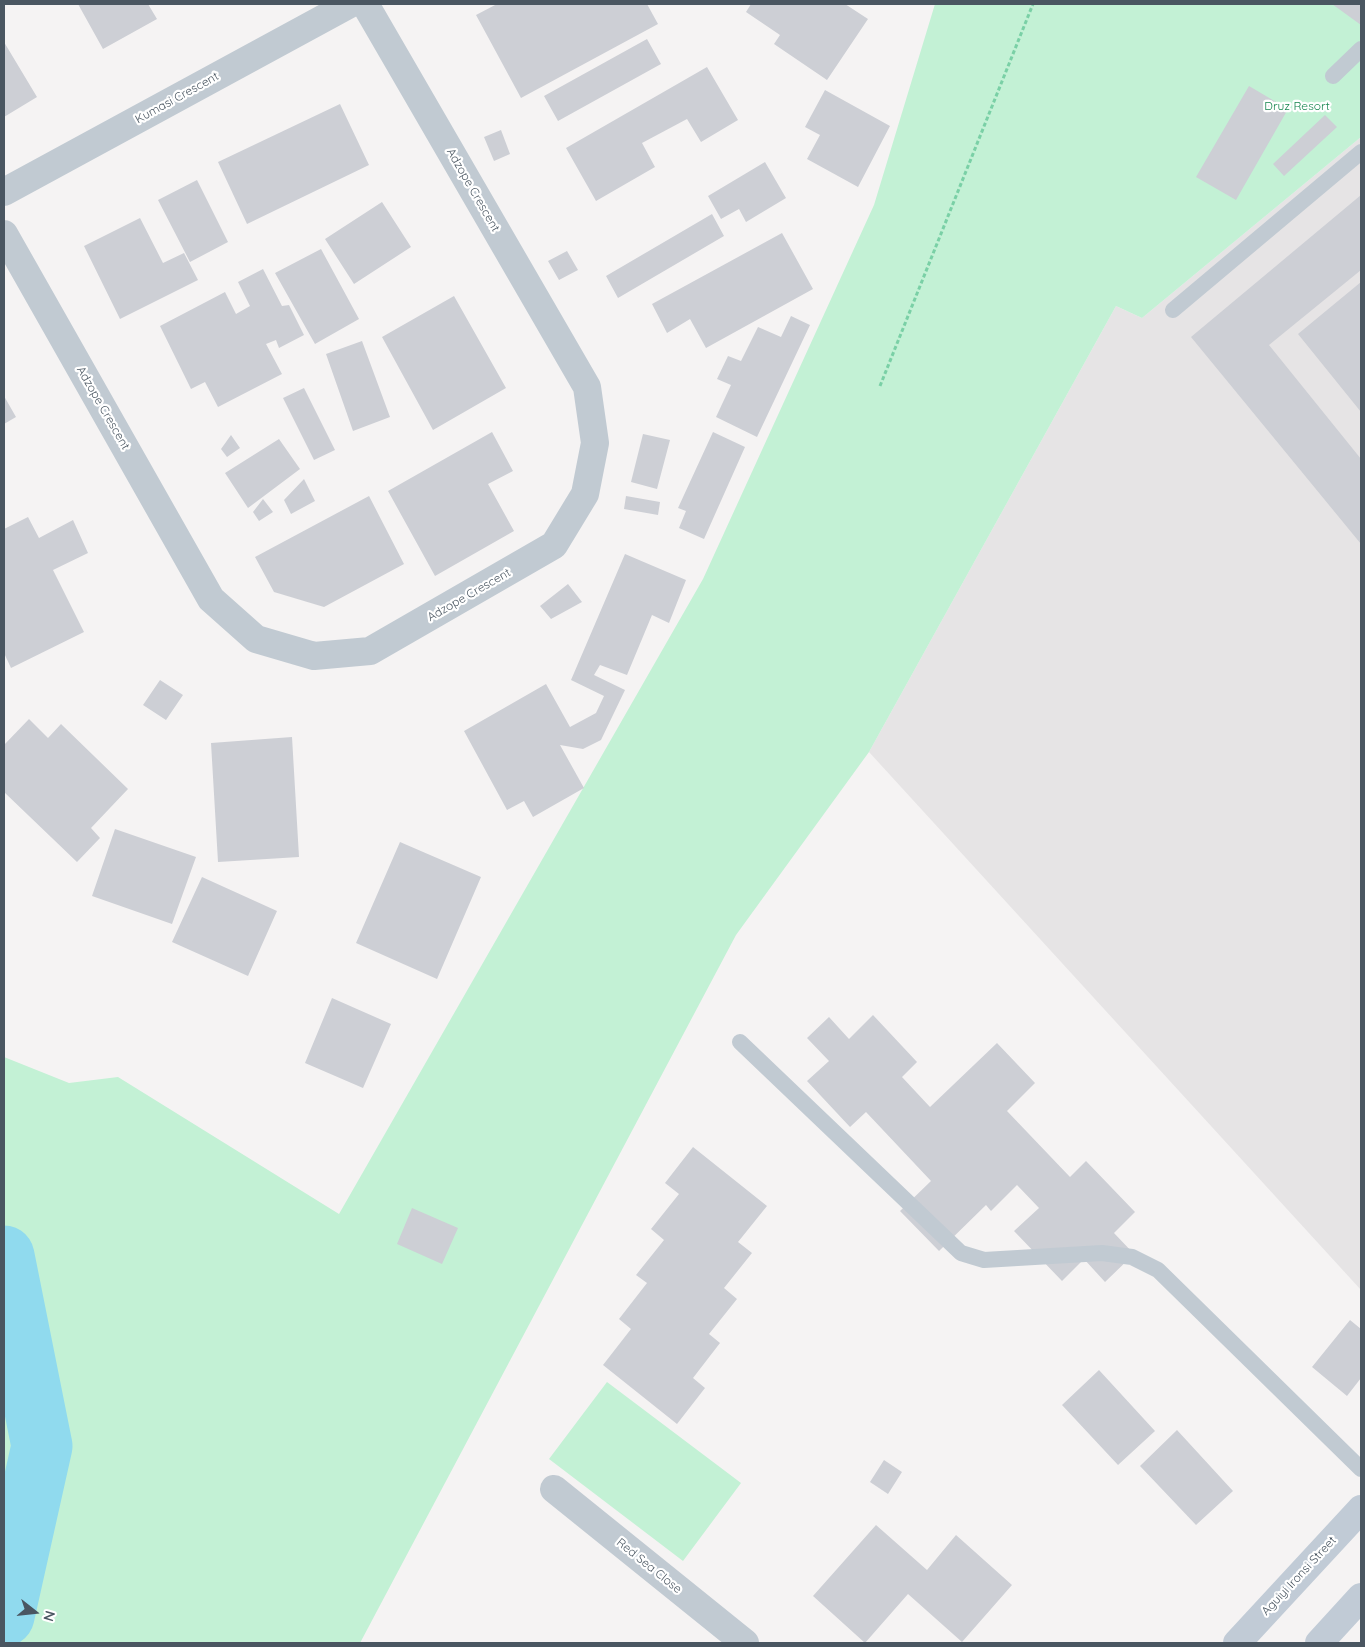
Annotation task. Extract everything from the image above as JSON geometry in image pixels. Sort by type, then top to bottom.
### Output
[{"type":"main road","name":"Aguiyi Ironsi Street","points":[[1237,1643],[1361,1510]]},
{"type":"main road","points":[[1319,1643],[1361,1597]]},
{"type":"street","name":"Kumasi Crescent","points":[[4,192],[350,4]]},
{"type":"street","name":"Adzope Crescent","points":[[4,234],[211,599],[256,639],[314,656],[370,651],[554,546],[585,494],[595,443],[587,387],[365,4]]},
{"type":"street","name":"Red Sea Close","points":[[554,1489],[745,1643]]},
{"type":"lane","points":[[1333,76],[1361,49]]},
{"type":"lane","points":[[1173,310],[1361,152]]},
{"type":"lane","points":[[740,1042],[961,1253],[984,1260],[1102,1253],[1132,1257],[1158,1270],[1361,1469]]},
{"type":"path","points":[[880,386],[1033,4]]},
{"type":"shaded area","points":[[1361,137],[1361,1290],[869,752],[1116,306],[1142,318]]},
{"type":"green space","name":"Druz Resort","points":[[935,4],[1361,4],[1361,137],[1142,318],[1116,306],[869,752],[736,935],[360,1643],[4,1643],[4,1057],[69,1083],[118,1077],[339,1214],[703,579],[874,205]]},
{"type":"green space","points":[[607,1382],[741,1483],[683,1561],[549,1459]]},
{"type":"building","points":[[78,4],[148,4],[157,19],[103,49]]},
{"type":"building","points":[[497,4],[647,4],[658,24],[521,98],[476,15]]},
{"type":"building","points":[[751,4],[845,4],[868,19],[827,80],[774,44],[780,35],[746,12]]},
{"type":"building","points":[[1332,4],[1361,4],[1361,25]]},
{"type":"building","points":[[647,39],[661,64],[558,121],[544,96]]},
{"type":"building","points":[[4,42],[37,97],[4,117]]},
{"type":"building","points":[[707,67],[738,120],[701,142],[687,119],[642,143],[655,167],[596,201],[566,148]]},
{"type":"building","points":[[1249,86],[1288,109],[1236,200],[1196,177]]},
{"type":"building","points":[[825,90],[890,126],[858,187],[807,159],[820,135],[805,127]]},
{"type":"building","points":[[340,104],[369,165],[247,224],[218,162]]},
{"type":"building","points":[[1325,115],[1337,127],[1284,176],[1273,164]]},
{"type":"building","points":[[501,130],[510,154],[494,161],[484,137]]},
{"type":"building","points":[[765,162],[786,198],[746,222],[739,209],[721,219],[708,196]]},
{"type":"building","points":[[197,180],[228,242],[190,262],[158,200]]},
{"type":"building","points":[[1361,195],[1361,270],[1269,345],[1361,459],[1361,544],[1191,337]]},
{"type":"building","points":[[382,202],[411,247],[354,284],[325,239]]},
{"type":"building","points":[[712,214],[724,236],[618,298],[606,276]]},
{"type":"building","points":[[140,218],[163,263],[184,253],[198,280],[120,319],[84,246]]},
{"type":"building","points":[[782,233],[813,289],[706,348],[690,319],[667,333],[652,304]]},
{"type":"building","points":[[321,249],[359,319],[315,344],[275,273]]},
{"type":"building","points":[[567,251],[578,270],[559,280],[548,261]]},
{"type":"building","points":[[263,269],[282,306],[289,305],[304,335],[279,348],[276,340],[266,344],[282,374],[218,407],[205,382],[191,389],[160,326],[225,292],[236,314],[250,306],[238,282]]},
{"type":"building","points":[[1361,282],[1361,412],[1298,334]]},
{"type":"building","points":[[454,296],[506,388],[433,430],[382,337]]},
{"type":"building","points":[[791,316],[810,325],[757,437],[716,417],[731,385],[717,379],[728,356],[741,361],[758,327],[781,337]]},
{"type":"building","points":[[362,341],[390,417],[353,431],[326,354]]},
{"type":"building","points":[[304,388],[335,450],[314,460],[283,398]]},
{"type":"building","points":[[4,396],[16,417],[4,424]]},
{"type":"building","points":[[492,432],[513,471],[488,484],[514,531],[435,576],[388,491]]},
{"type":"building","points":[[713,432],[745,447],[704,539],[679,528],[686,511],[678,508]]},
{"type":"building","points":[[643,434],[670,440],[657,489],[631,482]]},
{"type":"building","points":[[231,435],[240,448],[227,457],[221,449]]},
{"type":"building","points":[[279,439],[300,469],[248,508],[225,473]]},
{"type":"building","points":[[304,479],[315,501],[291,514],[284,500]]},
{"type":"building","points":[[369,496],[404,564],[324,607],[274,592],[255,557]]},
{"type":"building","points":[[626,496],[660,502],[658,515],[624,509]]},
{"type":"building","points":[[263,499],[273,512],[259,521],[253,512]]},
{"type":"building","points":[[28,517],[39,538],[73,520],[88,553],[53,570],[84,632],[11,668],[4,653],[4,529]]},
{"type":"building","points":[[625,554],[686,580],[669,623],[652,615],[627,675],[600,665],[594,675],[625,690],[601,740],[583,749],[560,745],[584,788],[533,817],[524,801],[507,810],[464,731],[546,684],[570,727],[596,713],[604,696],[571,680]]},
{"type":"building","points":[[568,584],[582,602],[551,619],[540,606]]},
{"type":"building","points":[[160,680],[183,695],[166,720],[143,705]]},
{"type":"building","points":[[29,719],[48,738],[61,724],[128,789],[91,828],[100,838],[77,862],[4,792],[4,745]]},
{"type":"building","points":[[292,737],[299,857],[218,862],[211,743]]},
{"type":"building","points":[[115,829],[196,857],[172,924],[92,896]]},
{"type":"building","points":[[400,842],[481,877],[437,979],[356,943]]},
{"type":"building","points":[[202,877],[277,911],[248,976],[172,942]]},
{"type":"building","points":[[332,998],[391,1024],[363,1088],[305,1063]]},
{"type":"building","points":[[873,1015],[917,1062],[902,1077],[930,1107],[997,1043],[1035,1083],[1007,1111],[1070,1177],[1086,1161],[1135,1212],[1114,1233],[1134,1254],[1105,1282],[1084,1259],[1062,1281],[1014,1231],[1039,1208],[1017,1185],[991,1211],[986,1205],[939,1251],[900,1211],[931,1181],[866,1112],[850,1127],[807,1081],[829,1061],[807,1038],[829,1017],[849,1039]]},
{"type":"building","points":[[693,1147],[767,1206],[738,1242],[752,1253],[724,1288],[737,1299],[709,1334],[720,1343],[693,1378],[705,1388],[677,1424],[603,1365],[631,1329],[619,1319],[647,1283],[636,1275],[664,1240],[651,1229],[679,1194],[665,1183]]},
{"type":"building","points":[[412,1208],[458,1228],[442,1264],[397,1244]]},
{"type":"building","points":[[1350,1320],[1361,1329],[1361,1378],[1347,1396],[1312,1367]]},
{"type":"building","points":[[1099,1370],[1155,1431],[1118,1465],[1062,1405]]},
{"type":"building","points":[[1177,1430],[1233,1491],[1196,1525],[1140,1466]]},
{"type":"building","points":[[884,1460],[902,1472],[888,1494],[870,1482]]},
{"type":"building","points":[[876,1525],[927,1570],[956,1535],[1012,1585],[962,1642],[908,1594],[865,1643],[813,1596]]},
{"type":"waterway","points":[[4,1256],[42,1446],[4,1616]]}]
